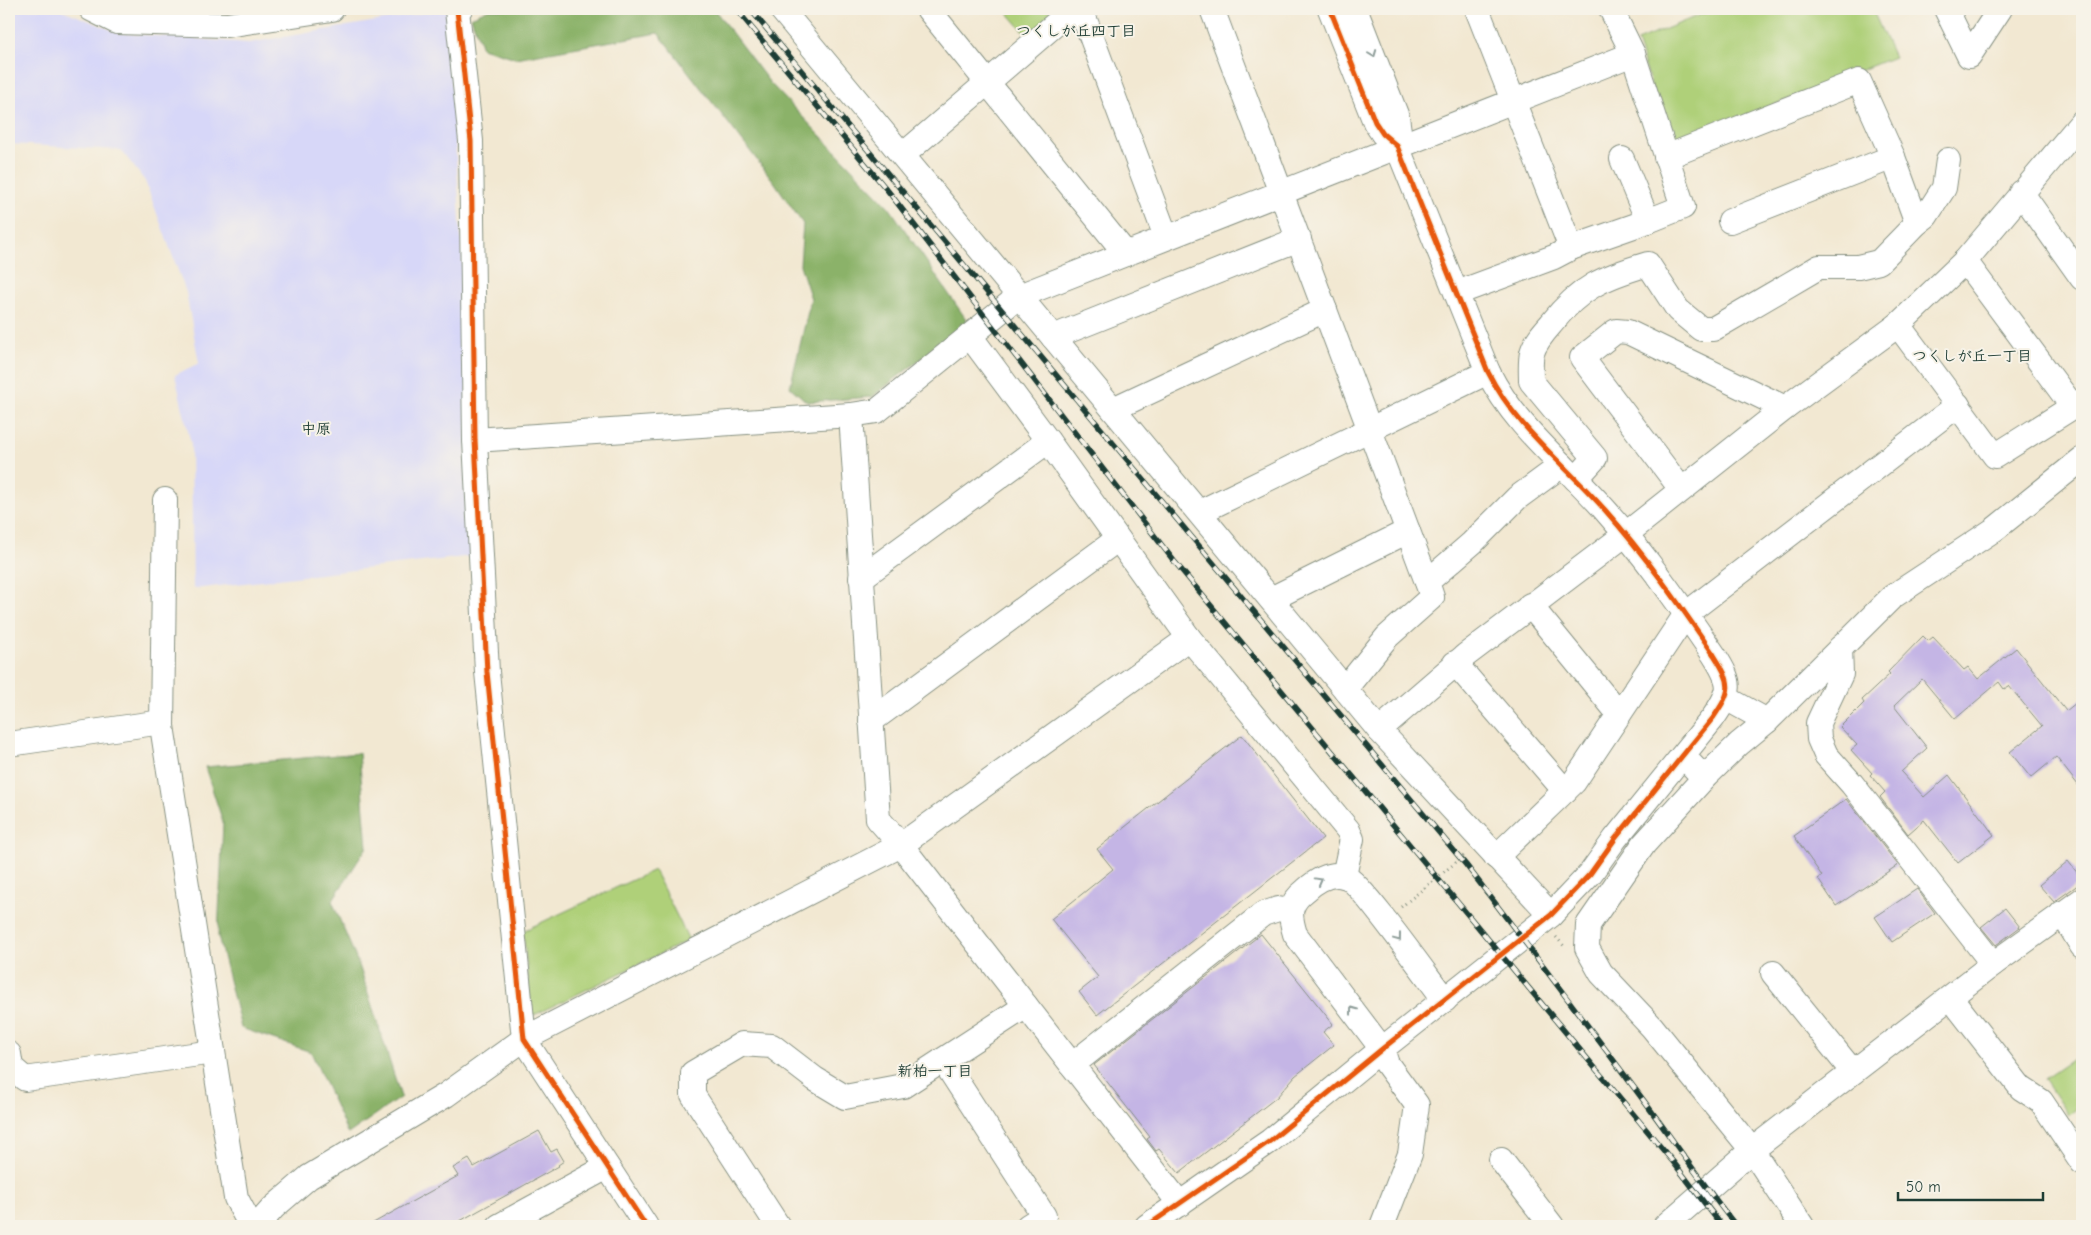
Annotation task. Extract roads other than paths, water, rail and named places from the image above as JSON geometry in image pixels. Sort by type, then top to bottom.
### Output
[{"type":"street","points":[[91,9],[118,22],[227,24],[332,9]]},
{"type":"street","points":[[460,9],[458,10],[471,141],[475,440],[487,672],[524,1039],[646,1226]]},
{"type":"street","points":[[781,9],[1379,730],[1551,915]]},
{"type":"street","points":[[928,9],[1126,254]]},
{"type":"street","points":[[903,155],[1073,9]]},
{"type":"street","points":[[1080,9],[1166,237]]},
{"type":"street","points":[[1212,9],[1432,597],[1387,637],[1345,689]]},
{"type":"street","points":[[1147,1226],[1270,1141],[1551,915],[1590,874],[1615,839],[1683,756],[1726,698],[1729,682],[1724,670],[1686,614],[1626,534],[1516,417],[1496,389],[1397,146],[1383,134],[1374,122],[1330,9]]},
{"type":"street","points":[[1355,9],[1397,117],[1399,131],[1397,146]]},
{"type":"street","points":[[1477,9],[1571,248]]},
{"type":"street","points":[[1457,293],[1682,207],[1633,54],[1611,9]]},
{"type":"street","points":[[1946,9],[1969,56],[2000,9]]},
{"type":"street","points":[[475,440],[851,415],[877,410],[1019,296],[1512,100],[1633,54]]},
{"type":"street","points":[[1666,157],[1859,81],[1893,157],[1917,223]]},
{"type":"street","points":[[1379,730],[1456,663],[1530,605],[1626,534],[1785,408],[1898,325],[1965,261],[2021,192],[2081,128]]},
{"type":"street","points":[[1730,222],[1893,157]]},
{"type":"street","points":[[1622,159],[1648,221]]},
{"type":"street","points":[[1427,582],[1517,498],[1595,458],[1531,381],[1531,356],[1535,343],[1564,308],[1581,294],[1605,278],[1648,264],[1678,310],[1701,330],[1713,329],[1818,267],[1858,267],[1879,262],[1926,216],[1944,188],[1948,160]]},
{"type":"street","points":[[2021,192],[2082,278]]},
{"type":"street","points":[[1053,337],[1299,239]]},
{"type":"street","points":[[1898,325],[1995,456],[2078,404],[1965,261]]},
{"type":"street","points":[[1114,409],[1325,310]]},
{"type":"street","points":[[1681,489],[1582,358],[1616,331],[1628,332],[1785,408]]},
{"type":"street","points":[[970,336],[1048,441],[1189,638],[1348,830],[1352,839],[1344,876]]},
{"type":"street","points":[[1200,512],[1488,372]]},
{"type":"street","points":[[1488,849],[1565,791],[1574,782],[1686,614],[1958,405]]},
{"type":"street","points":[[851,415],[878,819],[901,845],[1180,1204]]},
{"type":"street","points":[[861,578],[1048,441]]},
{"type":"street","points":[[1802,1226],[1752,1150],[1652,1027],[1601,973],[1588,948],[1588,925],[1644,844],[1704,778],[1739,744],[1767,721],[1892,597],[1995,530],[2082,459]]},
{"type":"street","points":[[165,500],[162,722],[236,1198],[251,1226]]},
{"type":"street","points":[[1271,599],[1408,531]]},
{"type":"street","points":[[871,721],[1118,539]]},
{"type":"street","points":[[1530,605],[1619,714]]},
{"type":"street","points":[[257,1226],[273,1208],[309,1177],[446,1095],[524,1039],[901,845],[1189,638]]},
{"type":"street","points":[[1840,648],[1840,674],[1818,723],[1819,739],[1826,755],[1852,784],[1993,964]]},
{"type":"street","points":[[1456,663],[1565,791]]},
{"type":"street","points":[[1726,698],[1767,721]]},
{"type":"street","points":[[9,744],[162,722]]},
{"type":"street","points":[[1683,756],[1704,778]]},
{"type":"street","points":[[1382,1226],[1410,1154],[1417,1105],[1387,1064],[1382,1049],[1295,934],[1291,911],[1296,898],[1324,877],[1344,876],[1354,882],[1445,1000]]},
{"type":"street","points":[[1665,1226],[1752,1150],[1993,964],[2082,900]]},
{"type":"street","points":[[1072,1065],[1263,914],[1278,909],[1291,911]]},
{"type":"street","points":[[2062,914],[2082,946]]},
{"type":"street","points":[[1773,973],[1853,1072]]},
{"type":"street","points":[[1951,998],[2021,1088],[2041,1100],[2082,1162]]},
{"type":"street","points":[[778,1226],[693,1095],[693,1073],[742,1044],[772,1046],[814,1079],[845,1097],[903,1086],[1026,1006]]},
{"type":"street","points":[[9,1054],[11,1067],[25,1079],[213,1052]]},
{"type":"street","points":[[943,1060],[1041,1223]]},
{"type":"street","points":[[1501,1160],[1552,1226]]},
{"type":"street","points":[[499,1226],[607,1167]]},
{"type":"railway","points":[[736,9],[888,191],[1174,561],[1674,1163],[1722,1226]]},
{"type":"railway","points":[[750,9],[1466,865],[1736,1226]]},
{"type":"district","name":"つくしが丘四丁目","points":[[1076,31]]},
{"type":"district","name":"つくしが丘一丁目","points":[[1972,356]]},
{"type":"district","name":"中原","points":[[316,429]]},
{"type":"district","name":"新柏一丁目","points":[[935,1071]]}]
